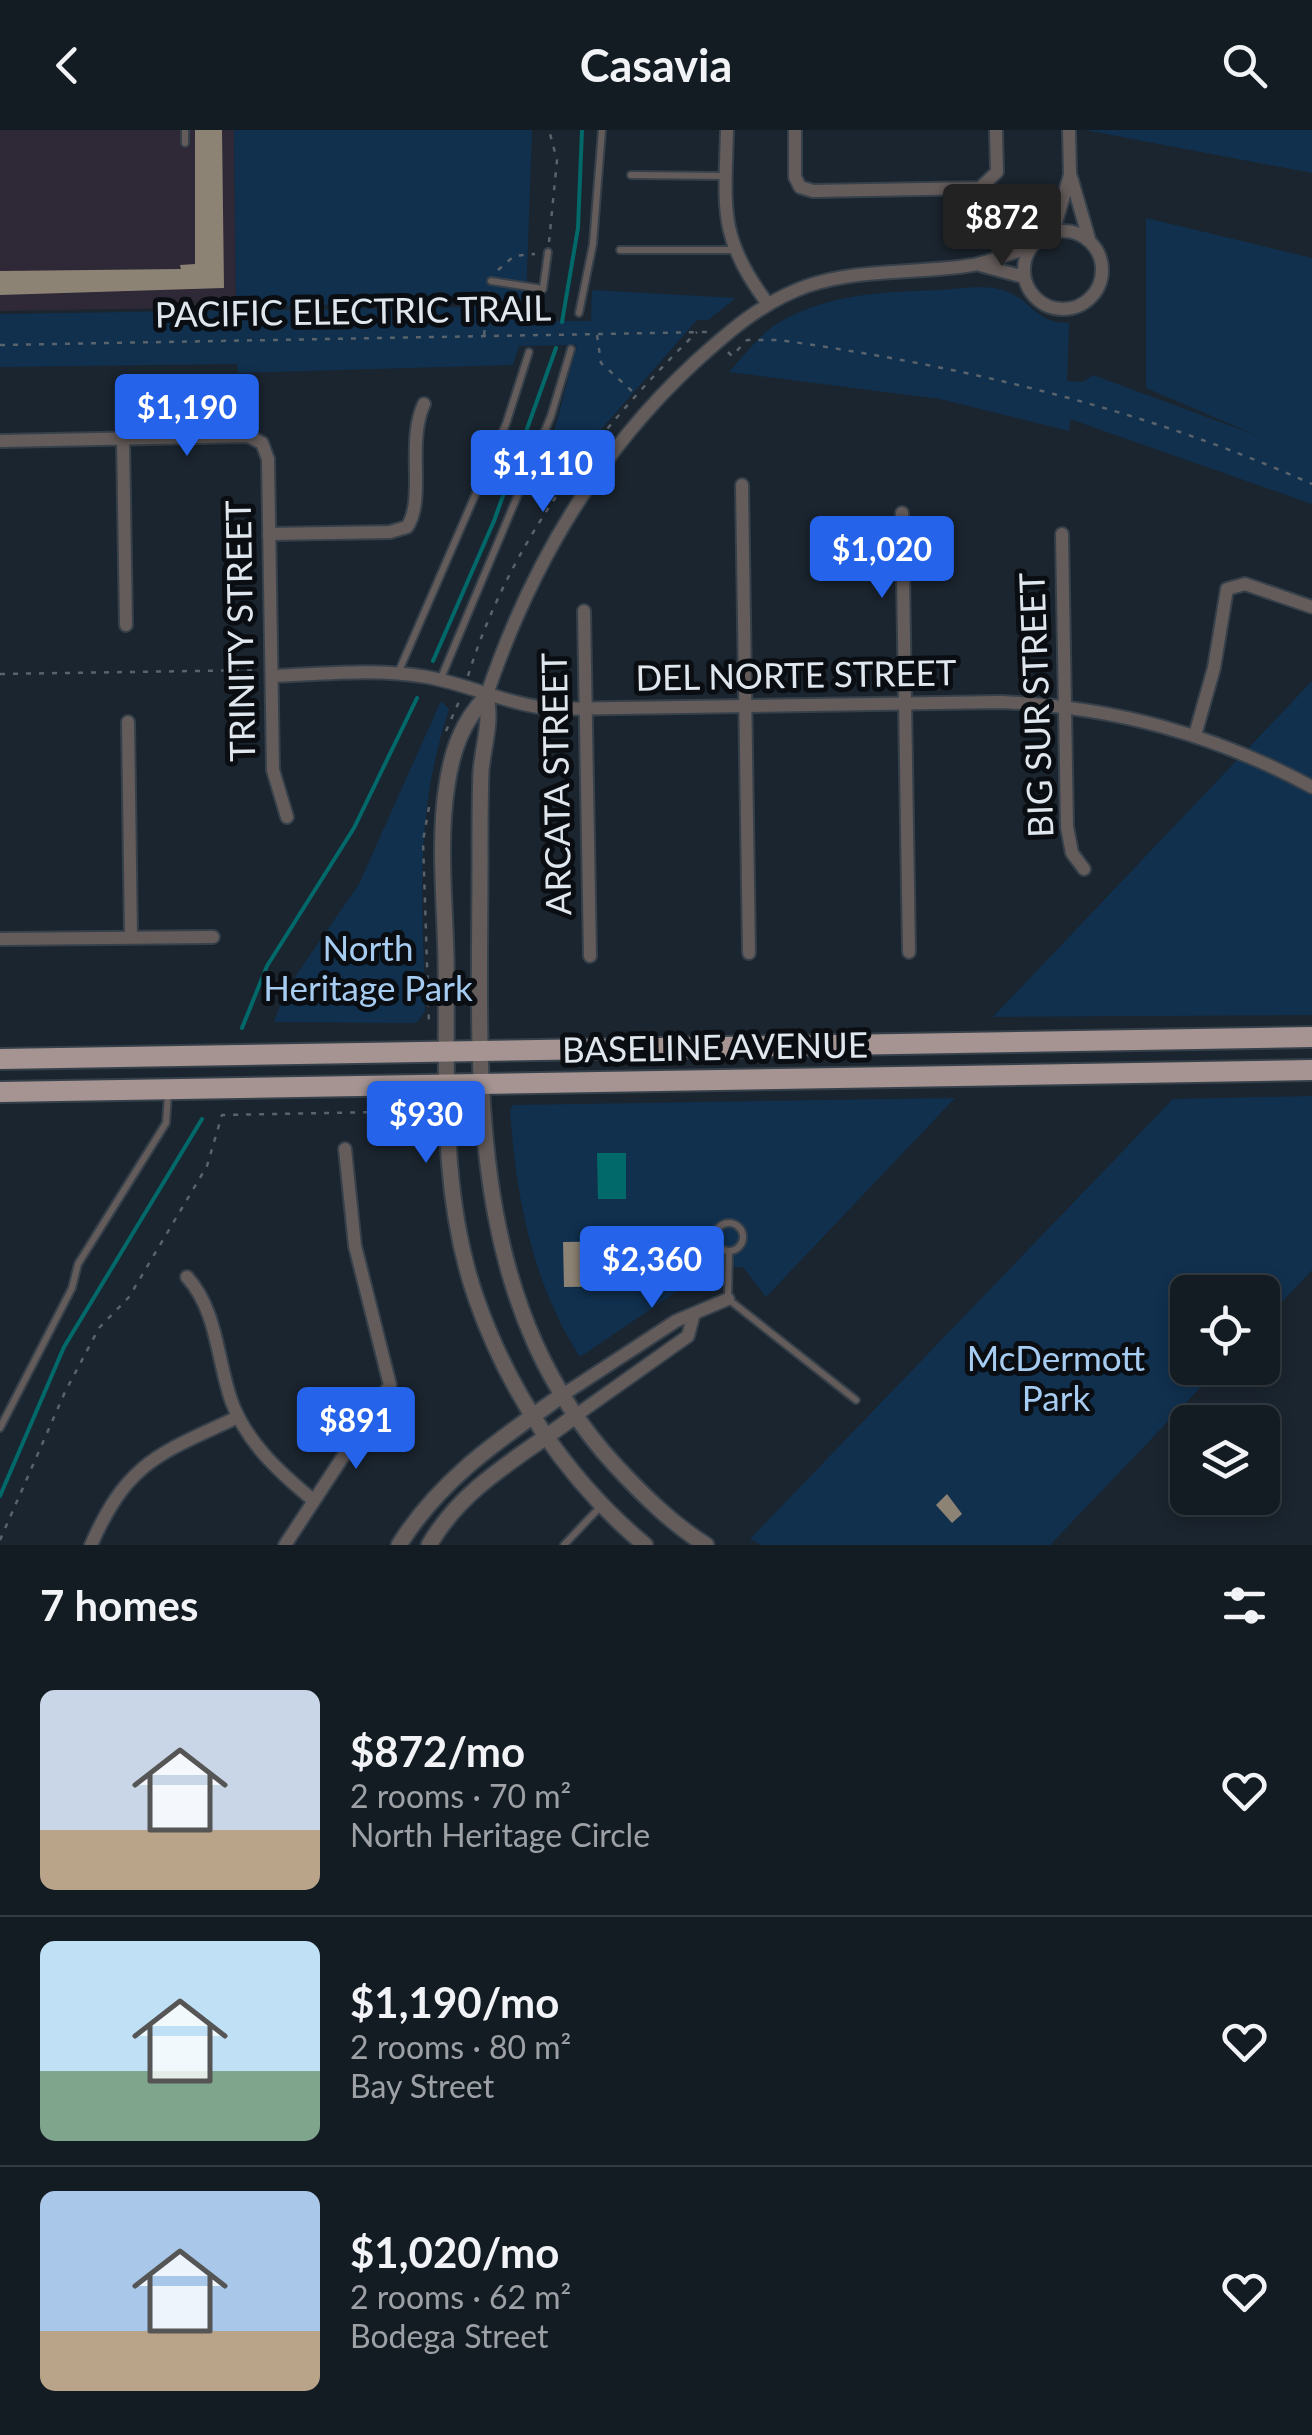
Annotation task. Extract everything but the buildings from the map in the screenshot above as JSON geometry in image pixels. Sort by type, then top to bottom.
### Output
[{"type":"main road","name":"BASELINE AVENUE","points":[[0,1059],[1312,1037]]},
{"type":"main road","name":"BASELINE AVENUE","points":[[0,1092],[1312,1070]]},
{"type":"street","points":[[726,130],[726,222],[732,250],[768,304]]},
{"type":"street","points":[[795,130],[795,178],[800,187],[813,191],[980,188],[997,172],[996,130]]},
{"type":"street","points":[[977,264],[1024,277],[1044,304],[1067,309],[1096,292],[1103,270],[1088,240],[1070,175],[1069,130]]},
{"type":"street","points":[[1053,232],[1070,175]]},
{"type":"street","points":[[645,1545],[602,1506],[532,1416],[497,1350],[464,1260],[449,1173],[446,786],[463,726],[486,696],[519,607],[583,492],[640,418],[744,319],[804,287],[861,273],[977,264],[1031,246],[1053,232],[1072,231],[1088,240]]},
{"type":"street","points":[[1024,277],[1031,246]]},
{"type":"street","points":[[269,534],[390,532],[407,527],[414,510],[414,432],[424,404]]},
{"type":"street","name":"TRINITY STREET","points":[[124,439],[248,436],[262,443],[268,458],[269,534],[265,673],[273,770],[287,817]]},
{"type":"street","points":[[0,441],[124,439],[126,625]]},
{"type":"street","points":[[742,484],[750,953]]},
{"type":"street","points":[[902,513],[910,952]]},
{"type":"street","name":"BIG SUR STREET","points":[[1062,534],[1068,840],[1084,869]]},
{"type":"street","points":[[1196,735],[1214,668],[1227,589],[1245,584],[1312,607]]},
{"type":"street","name":"ARCATA STREET","points":[[584,611],[590,956]]},
{"type":"street","name":"DEL NORTE STREET","points":[[265,673],[403,674],[538,708],[585,710],[905,703],[1065,706],[1112,713],[1196,735],[1312,787]]},
{"type":"street","points":[[486,696],[489,715],[480,819],[482,1050],[488,1176],[501,1252],[561,1396],[643,1493],[706,1545]]},
{"type":"street","points":[[128,722],[132,938]]},
{"type":"street","points":[[0,939],[213,937]]},
{"type":"street","points":[[285,1545],[390,1385],[355,1246],[345,1149]]},
{"type":"street","points":[[187,1278],[204,1300],[238,1416],[275,1468],[313,1500]]},
{"type":"street","points":[[400,1545],[452,1478],[532,1416],[676,1321],[693,1318],[728,1299]]},
{"type":"street","points":[[430,1545],[454,1511],[484,1481],[688,1336],[693,1318]]},
{"type":"street","points":[[91,1545],[112,1500],[137,1470],[238,1416]]},
{"type":"lane","points":[[186,130],[186,143]]},
{"type":"lane","points":[[579,313],[593,244],[602,130]]},
{"type":"lane","points":[[631,176],[726,176]]},
{"type":"lane","points":[[620,250],[732,250]]},
{"type":"lane","points":[[491,281],[543,289],[548,252]]},
{"type":"lane","points":[[438,680],[551,416],[571,349]]},
{"type":"lane","points":[[403,674],[506,424],[529,352]]},
{"type":"lane","points":[[0,1428],[72,1288],[78,1264],[166,1123],[168,1090]]},
{"type":"lane","points":[[728,1222],[740,1227],[744,1236],[738,1248],[729,1251],[720,1248],[715,1235],[728,1222]]},
{"type":"lane","points":[[729,1251],[728,1299],[856,1400]]},
{"type":"lane","points":[[564,1545],[602,1506]]},
{"type":"path","points":[[548,252],[557,160],[549,130]]},
{"type":"path","points":[[470,668],[536,527],[577,462],[634,394],[698,331]]},
{"type":"path","name":"PACIFIC ELECTRIC TRAIL","points":[[0,345],[707,331]]},
{"type":"path","points":[[596,332],[600,363],[634,394]]},
{"type":"path","points":[[732,356],[747,340],[778,340],[969,371],[1144,418],[1312,484]]},
{"type":"path","points":[[0,674],[265,673]]},
{"type":"path","points":[[0,1540],[66,1392],[100,1328],[129,1297],[208,1166],[222,1115],[429,1112]]},
{"type":"shaded area","points":[[0,130],[234,130],[236,307],[0,311]]},
{"type":"shaded area","points":[[597,1153],[626,1153],[626,1199],[598,1199]]},
{"type":"green space","points":[[234,130],[532,130],[526,301],[236,307]]},
{"type":"green space","points":[[1085,130],[1312,130],[1312,173]]},
{"type":"green space","points":[[1146,218],[1312,258],[1312,504],[1070,419],[1069,431],[940,399],[729,372],[771,328],[817,305],[878,293],[994,288],[1018,297],[1049,320],[1069,323],[1067,381],[1083,382],[1093,375],[1258,436],[1146,388]]},
{"type":"green space","points":[[592,290],[736,298],[708,320],[697,320],[584,449],[554,432],[577,345],[519,346],[513,365],[238,373],[237,364],[0,367],[0,314],[527,306],[525,321],[591,321]]},
{"type":"green space","points":[[1312,681],[1312,1015],[993,1017]]},
{"type":"green space","name":"North Heritage Park","points":[[441,701],[449,709],[430,787],[423,860],[425,1012],[416,1023],[274,1022],[286,990],[359,884]]},
{"type":"green space","name":"McDermott Park","points":[[1312,1096],[1312,1270],[1280,1304],[1280,1275],[1170,1275],[1170,1385],[1203,1385],[1184,1405],[1170,1405],[1170,1419],[1050,1545],[761,1545],[750,1539],[1173,1099]]},
{"type":"green space","points":[[955,1098],[766,1297],[743,1267],[713,1267],[580,1357],[550,1299],[529,1238],[513,1143],[513,1105]]},
{"type":"waterway","points":[[562,322],[578,228],[582,130]]},
{"type":"waterway","points":[[433,661],[494,521],[556,348]]},
{"type":"waterway","points":[[242,1028],[267,966],[354,828],[417,698]]},
{"type":"waterway","points":[[0,1496],[64,1347],[202,1119]]}]
